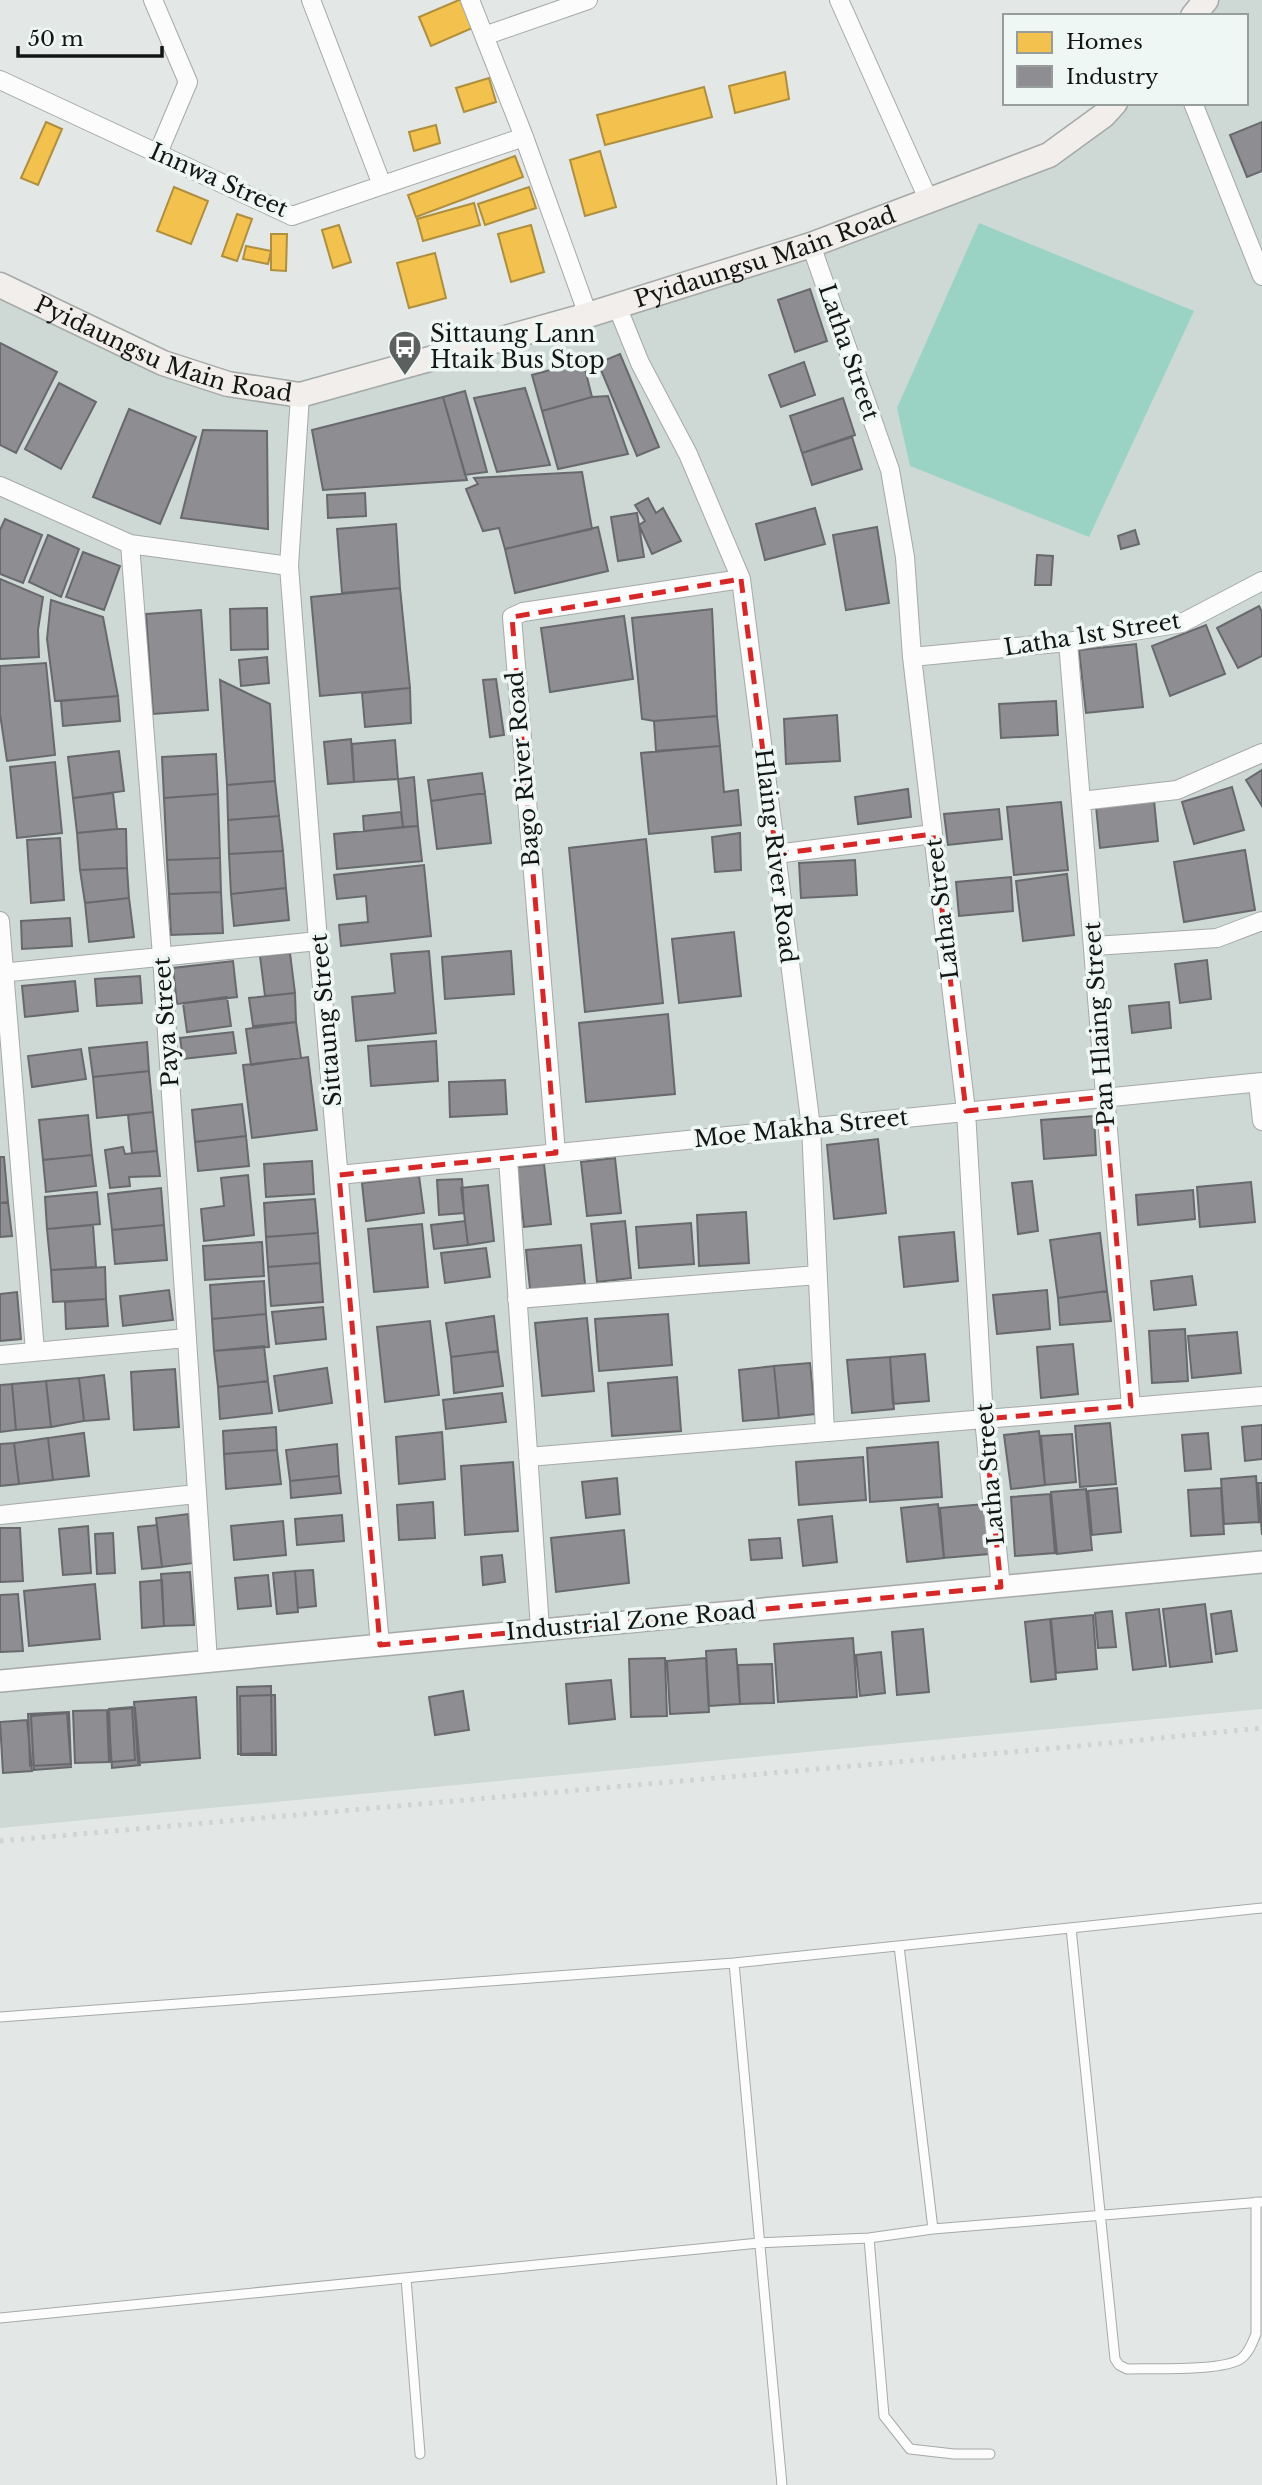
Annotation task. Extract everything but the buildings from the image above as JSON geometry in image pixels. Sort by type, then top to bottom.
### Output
[{"type":"main road","points":[[1195,14],[1206,0]]},
{"type":"main road","name":"Pyidaungsu Main Road","points":[[0,285],[163,363],[228,384],[300,395],[587,315],[811,245],[1049,155],[1104,115],[1113,105]]},
{"type":"street","points":[[153,0],[188,82],[158,153]]},
{"type":"street","points":[[311,0],[382,185]]},
{"type":"street","points":[[470,0],[524,137],[587,315]]},
{"type":"street","points":[[484,36],[588,0]]},
{"type":"street","points":[[839,0],[929,201]]},
{"type":"street","name":"Innwa Street","points":[[0,80],[292,216],[524,137]]},
{"type":"street","points":[[1194,105],[1262,276]]},
{"type":"street","name":"Latha Street","points":[[811,245],[890,470],[905,557],[912,657],[966,1111],[984,1419],[1001,1587]]},
{"type":"street","name":"Hlaing River Road","points":[[617,306],[640,363],[688,454],[741,579],[811,1127],[825,1432]]},
{"type":"street","name":"Sittaung Street","points":[[300,395],[289,566],[318,941],[380,1645]]},
{"type":"street","points":[[0,486],[130,544],[289,566]]},
{"type":"street","name":"Paya Street","points":[[130,544],[162,956],[208,1661]]},
{"type":"street","name":"Bago River Road","points":[[556,1153],[512,617],[523,612],[741,579]]},
{"type":"street","name":"Latha 1st Street","points":[[912,657],[1068,642],[1182,623],[1262,581]]},
{"type":"street","name":"Pan Hlaing Street","points":[[1068,642],[1104,1097],[1132,1406]]},
{"type":"street","points":[[1081,801],[1177,790],[1262,753]]},
{"type":"street","points":[[776,853],[933,834]]},
{"type":"street","points":[[0,921],[35,1351]]},
{"type":"street","points":[[1094,946],[1217,938],[1262,921]]},
{"type":"street","points":[[3,972],[318,941]]},
{"type":"street","points":[[1260,1083],[1262,1121]]},
{"type":"street","name":"Moe Makha Street","points":[[339,1175],[1260,1083]]},
{"type":"street","points":[[508,1158],[540,1629]]},
{"type":"street","points":[[517,1299],[818,1275]]},
{"type":"street","points":[[0,1355],[187,1338]]},
{"type":"street","points":[[528,1457],[1262,1396]]},
{"type":"street","points":[[0,1515],[196,1494]]},
{"type":"street","name":"Industrial Zone Road","points":[[0,1681],[1262,1562]]},
{"type":"lane","points":[[0,2017],[734,1963],[1262,1908]]},
{"type":"lane","points":[[0,2318],[759,2243],[869,2238],[933,2229],[1102,2215],[1259,2202],[1256,2334],[1249,2351],[1240,2360],[1222,2366],[1127,2369],[1115,2359],[1102,2215],[1071,1928]]},
{"type":"lane","points":[[899,1946],[933,2229]]},
{"type":"lane","points":[[734,1963],[782,2485]]},
{"type":"lane","points":[[869,2238],[884,2416],[910,2449],[954,2454],[990,2454]]},
{"type":"lane","points":[[406,2278],[420,2454]]},
{"type":"highlighted area","points":[[741,579],[776,854],[933,834],[966,1111],[1104,1097],[1131,1406],[984,1419],[1001,1587],[380,1645],[339,1175],[556,1153],[512,617]]},
{"type":"shaded area","points":[[1206,0],[1262,0],[1262,1709],[0,1828],[0,285],[163,363],[300,395],[588,315],[1082,140],[1112,105],[1248,105],[1248,14],[1194,14]]},
{"type":"shaded area","points":[[979,223],[1194,311],[1089,537],[910,466],[897,408]]},
{"type":"railway","points":[[0,1841],[1262,1728]]},
{"type":"place","name":"Sittaung Lann Htaik Bus Stop","points":[[405,377]]}]
